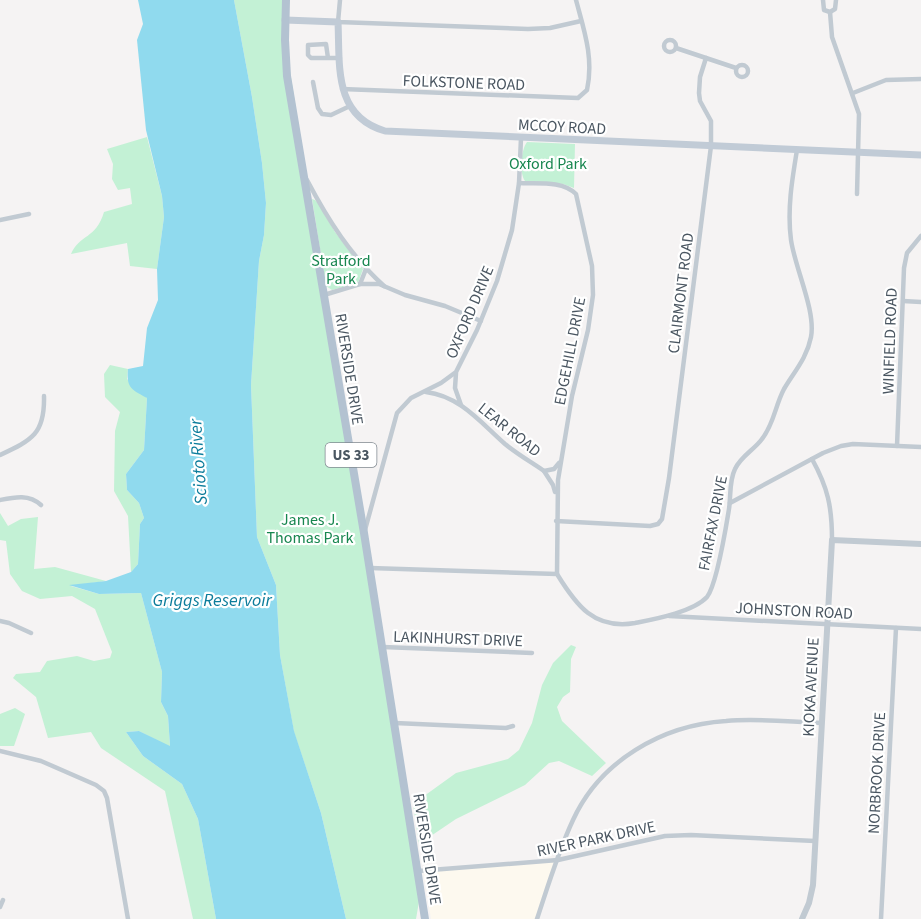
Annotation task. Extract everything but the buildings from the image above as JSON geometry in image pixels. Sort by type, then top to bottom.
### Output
[{"type":"main road","name":"RIVERSIDE DRIVE","points":[[286,0],[287,76],[383,647],[425,919]]},
{"type":"main road","points":[[285,20],[338,22]]},
{"type":"main road","name":"MCCOY ROAD","points":[[338,22],[342,89],[350,106],[363,120],[385,130],[521,138],[921,154]]},
{"type":"street","points":[[340,0],[338,22],[528,29],[569,25],[581,21],[576,0]]},
{"type":"street","points":[[823,0],[824,10],[830,12]]},
{"type":"street","points":[[830,12],[835,9],[836,0]]},
{"type":"street","points":[[830,12],[832,37],[860,119],[857,194]]},
{"type":"street","name":"FOLKSTONE ROAD","points":[[342,89],[572,98],[584,94],[589,84],[590,59],[587,38],[581,21]]},
{"type":"street","points":[[328,58],[326,44],[308,45],[309,57],[328,58],[340,58]]},
{"type":"street","points":[[676,48],[736,68]]},
{"type":"street","name":"CLAIRMONT ROAD","points":[[556,521],[650,526],[660,522],[666,499],[711,146],[711,122],[699,93],[700,77],[706,58]]},
{"type":"street","points":[[853,93],[886,80],[921,80]]},
{"type":"street","points":[[313,82],[318,108],[322,114],[331,115],[350,106]]},
{"type":"street","name":"OXFORD DRIVE","points":[[364,533],[397,413],[411,398],[456,372],[481,321],[512,230],[519,183],[521,138]]},
{"type":"street","name":"FAIRFAX DRIVE","points":[[557,574],[577,604],[592,616],[602,621],[622,624],[665,616],[694,606],[710,592],[719,559],[734,471],[741,459],[767,433],[784,389],[805,357],[811,338],[811,320],[791,241],[790,194],[797,150]]},
{"type":"street","points":[[304,175],[336,230],[366,269],[384,286]]},
{"type":"street","name":"EDGEHILL DRIVE","points":[[519,183],[563,186],[576,194],[592,266],[592,307],[572,396],[556,495],[557,574]]},
{"type":"street","points":[[0,220],[29,214]]},
{"type":"street","name":"WINFIELD ROAD","points":[[897,446],[905,260],[907,253],[919,238]]},
{"type":"street","points":[[360,285],[366,269]]},
{"type":"street","points":[[324,295],[372,283],[445,306],[481,321]]},
{"type":"street","points":[[903,301],[921,302]]},
{"type":"street","name":"LEAR ROAD","points":[[456,372],[455,388],[461,405]]},
{"type":"street","name":"LEAR ROAD","points":[[423,392],[444,396],[461,405],[508,446],[544,471],[556,495]]},
{"type":"street","points":[[0,455],[26,441],[39,429],[44,414],[44,396]]},
{"type":"street","points":[[730,503],[812,459],[842,446],[853,444],[921,447]]},
{"type":"street","name":"KIOKA AVENUE","points":[[802,919],[812,891],[832,540],[829,495],[812,459]]},
{"type":"street","name":"LEAR ROAD","points":[[544,471],[554,469],[560,462]]},
{"type":"street","points":[[0,500],[25,497],[34,499],[41,505]]},
{"type":"street","points":[[832,540],[921,544]]},
{"type":"street","points":[[370,568],[557,574]]},
{"type":"street","name":"JOHNSTON ROAD","points":[[665,616],[921,629]]},
{"type":"street","points":[[0,621],[9,622],[31,633]]},
{"type":"street","name":"NORBROOK DRIVE","points":[[881,919],[896,628]]},
{"type":"street","name":"LAKINHURST DRIVE","points":[[383,647],[532,653]]},
{"type":"street","points":[[537,919],[573,819],[589,794],[610,769],[626,755],[675,730],[726,721],[822,723]]},
{"type":"street","points":[[395,723],[506,728],[513,726]]},
{"type":"street","points":[[0,751],[41,761],[96,785],[104,791],[128,919]]},
{"type":"street","name":"RIVER PARK DRIVE","points":[[418,871],[558,860],[665,836],[691,835],[815,841]]},
{"type":"street","points":[[0,907],[3,900]]},
{"type":"shaded area","points":[[558,860],[537,919],[431,919],[423,870]]},
{"type":"green space","name":"James J. Thomas Park","points":[[234,0],[286,0],[285,40],[421,890],[416,919],[346,919],[321,813],[294,732],[280,655],[276,585],[257,537],[251,385],[259,261],[264,235],[266,203],[252,97]]},
{"type":"green space","points":[[147,137],[162,196],[164,217],[157,269],[130,266],[127,243],[71,254],[79,243],[97,227],[104,212],[132,204],[130,188],[118,190],[112,179],[113,164],[107,149]]},
{"type":"green space","name":"Oxford Park","points":[[527,142],[575,144],[574,188],[563,184],[525,181],[522,161],[523,150]]},
{"type":"green space","name":"Stratford Park","points":[[312,199],[318,203],[335,232],[363,269],[358,283],[332,290],[326,286]]},
{"type":"green space","points":[[110,365],[128,369],[127,379],[147,398],[144,450],[126,474],[127,490],[139,503],[144,518],[140,524],[138,564],[131,572],[128,516],[114,491],[115,431],[120,412],[105,397],[104,374]]},
{"type":"green space","points":[[0,513],[8,526],[21,519],[38,517],[34,569],[55,567],[106,581],[71,586],[99,594],[141,593],[162,672],[161,702],[168,716],[170,747],[139,731],[126,732],[143,756],[182,784],[198,819],[216,919],[193,919],[165,791],[101,748],[91,732],[48,738],[36,697],[13,678],[16,674],[40,672],[47,661],[77,656],[94,661],[110,658],[112,652],[95,609],[72,596],[40,599],[22,591],[10,574],[6,541],[0,540]]},
{"type":"green space","points":[[571,645],[576,647],[571,659],[570,692],[563,697],[557,707],[562,721],[606,763],[592,776],[559,761],[549,763],[525,785],[456,819],[419,844],[413,804],[456,773],[508,759],[519,750],[532,723],[542,685],[553,663]]},
{"type":"green space","points":[[15,708],[25,714],[14,746],[0,746],[0,714]]},
{"type":"water","name":"Griggs Reservoir","points":[[138,0],[234,0],[252,97],[266,203],[264,235],[259,261],[251,385],[257,537],[276,585],[280,655],[294,731],[321,813],[346,919],[216,919],[198,819],[182,784],[143,756],[126,732],[139,731],[170,746],[168,716],[161,702],[162,672],[141,593],[99,594],[69,585],[106,581],[131,572],[138,564],[140,524],[144,518],[139,503],[127,490],[126,474],[144,450],[147,398],[131,388],[128,369],[143,366],[147,328],[158,300],[157,269],[164,217],[162,196],[146,130],[137,40],[143,24]]},
{"type":"water label","name":"Scioto River","points":[[198,462]]}]
